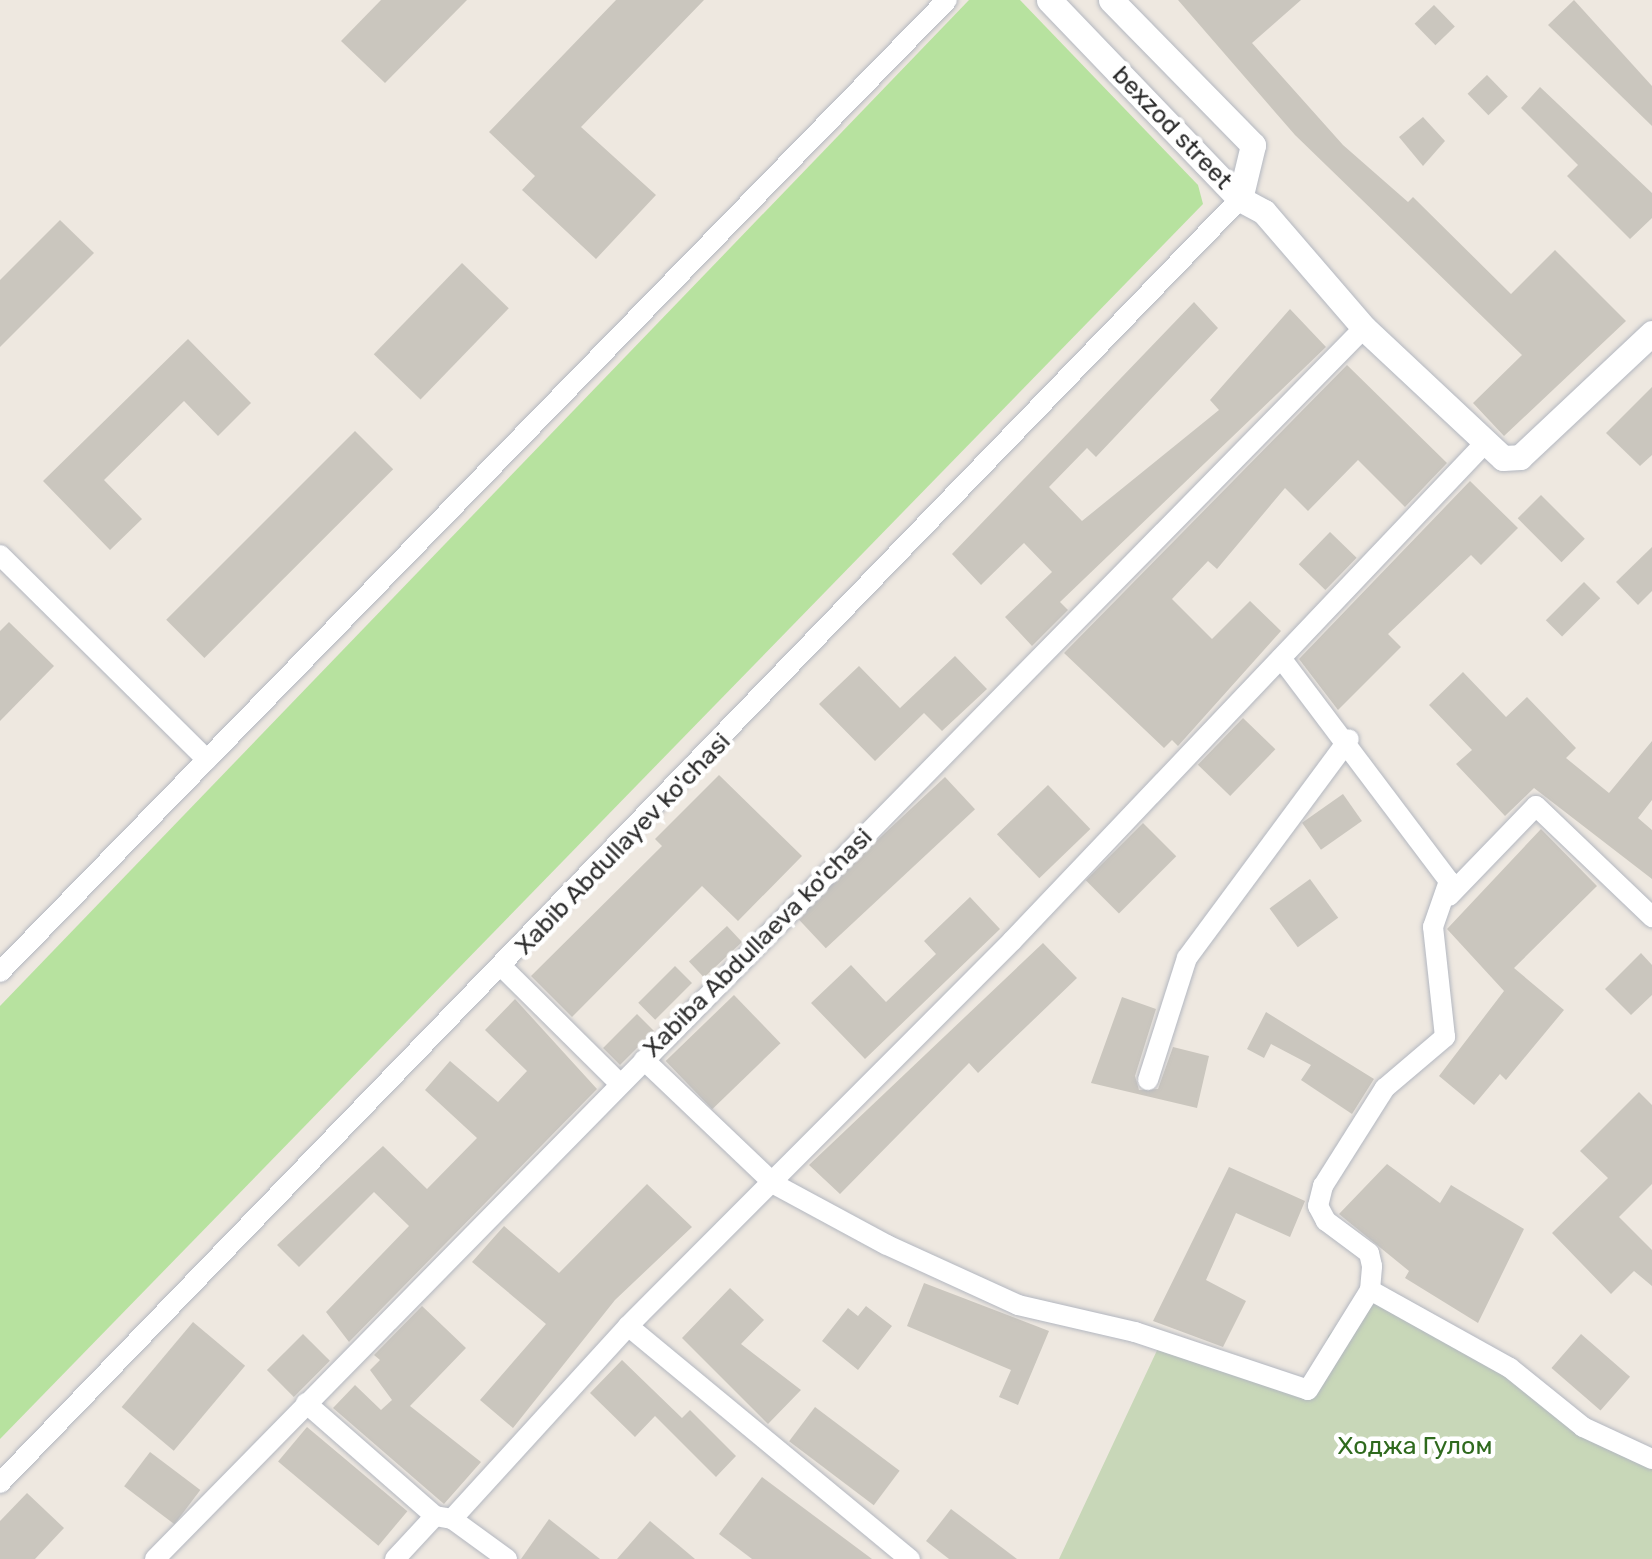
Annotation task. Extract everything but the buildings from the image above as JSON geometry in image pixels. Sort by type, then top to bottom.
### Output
[{"type":"street","points":[[0,972],[947,0]]},
{"type":"street","name":"bexzod street","points":[[1050,0],[1240,199]]},
{"type":"street","name":"bexzod street","points":[[1111,0],[1253,144],[1240,199]]},
{"type":"street","points":[[1240,199],[1264,212],[1364,328],[1503,458],[1520,457],[1652,333]]},
{"type":"street","name":"Xabib Abdullayev ko'chasi","points":[[0,1482],[504,968],[1240,199]]},
{"type":"street","name":"Xabiba Abdullaeva ko'chasi","points":[[155,1559],[617,1081],[644,1060],[1364,328]]},
{"type":"street","points":[[395,1559],[443,1518],[628,1326],[774,1184],[1486,442]]},
{"type":"street","points":[[0,554],[207,760]]},
{"type":"street","points":[[1281,658],[1350,740],[1440,860],[1450,896]]},
{"type":"street","points":[[1148,1080],[1187,958],[1350,740]]},
{"type":"street","points":[[644,1060],[774,1184],[1018,1304],[1136,1332],[1308,1390],[1370,1290],[1369,1253],[1326,1221],[1318,1206],[1322,1186],[1385,1088],[1445,1036],[1432,928],[1450,896],[1536,806],[1652,917]]},
{"type":"street","points":[[504,968],[617,1081]]},
{"type":"street","points":[[1370,1290],[1510,1368],[1583,1426],[1652,1460]]},
{"type":"street","points":[[628,1326],[910,1559]]},
{"type":"street","points":[[306,1403],[443,1518],[506,1559]]},
{"type":"green space","points":[[969,0],[1020,0],[1198,185],[1203,204],[0,1439],[0,1006]]},
{"type":"green space","name":"Ходжа Гулом","points":[[1370,1290],[1652,1459],[1652,1559],[1059,1559],[1160,1344],[1312,1397],[1328,1336]]}]
